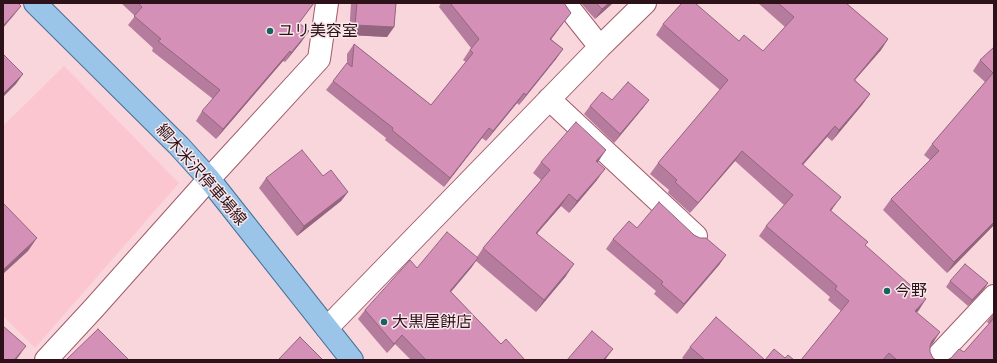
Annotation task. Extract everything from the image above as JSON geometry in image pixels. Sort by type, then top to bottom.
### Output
[{"type":"main road","name":"綱木米沢停車場線","points":[[35,3],[179,146],[209,179],[352,360]]},
{"type":"street","points":[[46,360],[319,59],[327,3]]},
{"type":"street","points":[[565,3],[600,47]]},
{"type":"street","points":[[328,328],[549,99],[645,3]]},
{"type":"street","points":[[549,99],[696,236]]},
{"type":"street","points":[[934,360],[994,296]]},
{"type":"shaded area","points":[[64,66],[179,183],[35,348],[3,316],[3,126]]},
{"type":"building","points":[[3,3],[18,3],[21,6],[3,26]]},
{"type":"building","points":[[138,3],[314,3],[299,23],[309,31],[223,129],[202,111],[220,90],[158,41],[161,39],[134,16],[142,7]]},
{"type":"building","points":[[357,3],[396,3],[394,27],[355,25]]},
{"type":"building","points":[[450,3],[564,3],[571,13],[550,39],[563,49],[526,95],[524,93],[493,131],[489,128],[450,178],[392,130],[393,128],[333,81],[347,63],[352,67],[354,44],[431,105],[473,53],[470,50],[479,39]]},
{"type":"building","points":[[596,3],[609,3],[602,9]]},
{"type":"building","points":[[682,3],[695,3],[739,41],[744,35],[763,51],[794,17],[778,3],[846,3],[888,39],[854,80],[870,94],[839,130],[835,126],[802,164],[841,197],[830,210],[868,242],[865,245],[926,299],[915,311],[940,332],[932,341],[930,346],[930,352],[936,360],[897,360],[889,353],[883,360],[801,360],[849,301],[835,289],[837,286],[766,226],[793,195],[742,151],[698,203],[675,182],[677,180],[658,163],[728,80],[663,24]]},
{"type":"building","points":[[994,47],[994,222],[954,262],[891,199],[939,151],[932,144],[993,73],[980,60]]},
{"type":"building","points":[[3,54],[23,74],[3,94]]},
{"type":"building","points":[[628,82],[649,100],[620,134],[590,106],[602,92],[612,100]]},
{"type":"building","points":[[576,122],[606,150],[596,161],[605,169],[577,201],[569,194],[536,233],[574,264],[544,300],[483,248],[550,170],[541,162]]},
{"type":"building","points":[[302,150],[323,176],[331,170],[348,192],[304,226],[266,178]]},
{"type":"building","points":[[659,202],[694,235],[700,238],[706,238],[726,255],[684,304],[661,284],[663,282],[613,239],[629,221],[637,228]]},
{"type":"building","points":[[3,203],[37,238],[3,270]]},
{"type":"building","points":[[447,232],[478,258],[450,291],[501,344],[506,339],[525,360],[426,360],[402,335],[394,344],[365,310],[410,260],[417,268]]},
{"type":"building","points":[[965,264],[988,283],[972,300],[950,281]]},
{"type":"building","points":[[716,317],[765,360],[705,360],[690,347]]},
{"type":"building","points":[[994,318],[994,360],[947,360],[951,358],[959,349],[964,352]]},
{"type":"building","points":[[3,326],[26,346],[14,360],[3,360]]},
{"type":"building","points":[[98,329],[129,360],[66,360]]},
{"type":"building","points":[[592,331],[613,349],[603,360],[567,360]]},
{"type":"building","points":[[300,337],[323,360],[278,360]]},
{"type":"building","points":[[774,349],[785,358],[788,355],[794,360],[765,360]]},
{"type":"place","name":"ユリ美容室","points":[[270,31]]},
{"type":"place","name":"今野","points":[[887,291]]},
{"type":"place","name":"大黒屋餅店","points":[[384,322]]}]
